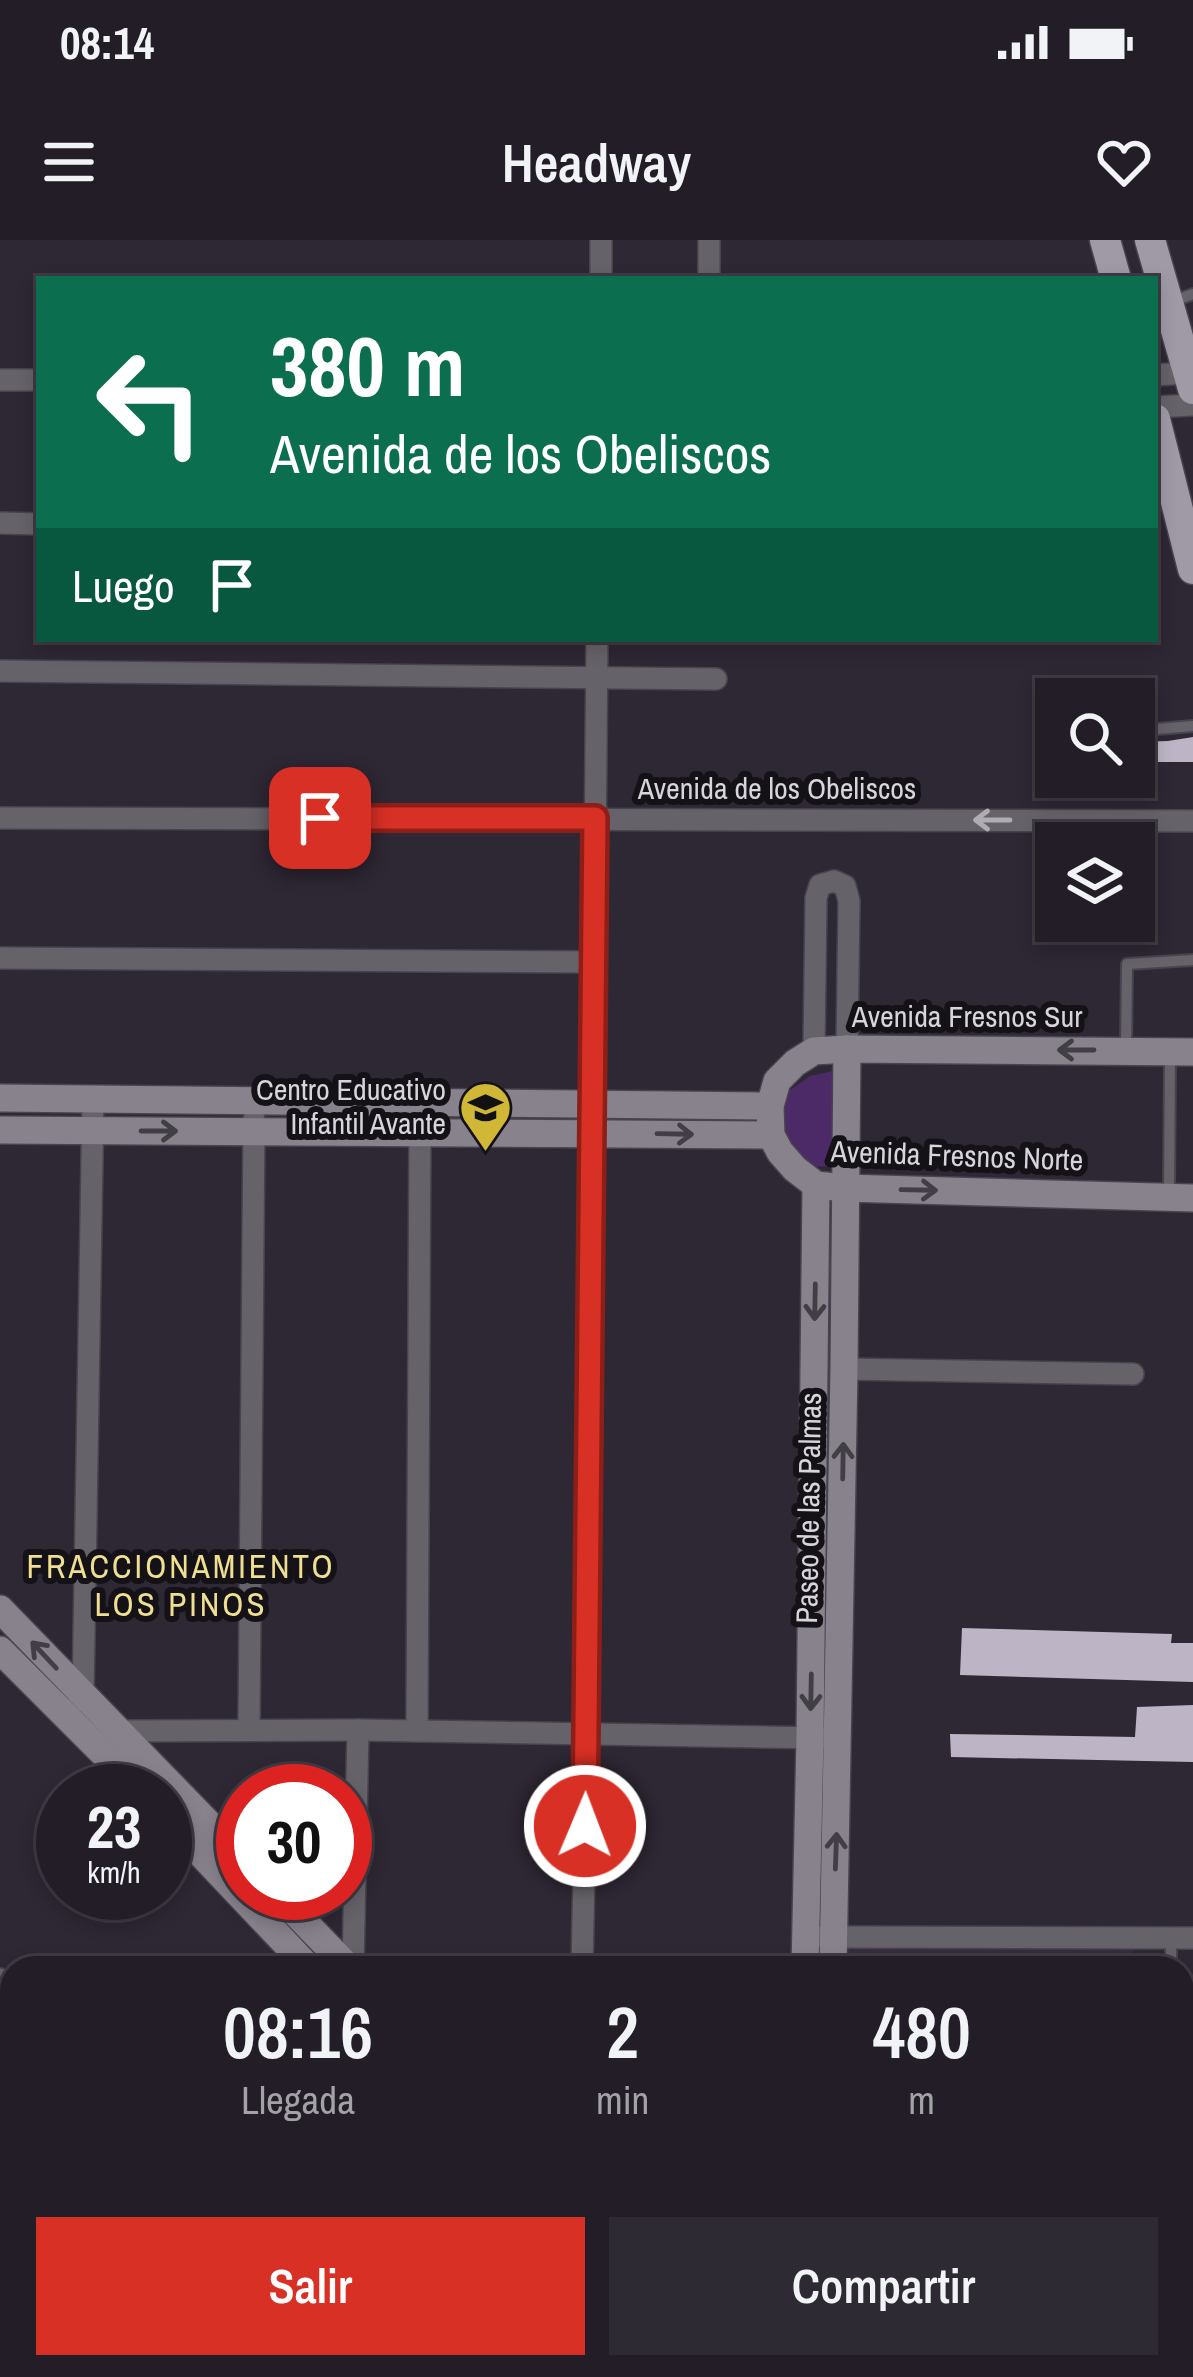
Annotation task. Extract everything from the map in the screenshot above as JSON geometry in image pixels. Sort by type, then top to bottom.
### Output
[{"type":"main road","points":[[1105,240],[1115,276]]},
{"type":"main road","points":[[1150,240],[1180,299],[1191,381]]},
{"type":"main road","points":[[1158,441],[1193,569]]},
{"type":"street","points":[[601,240],[601,276]]},
{"type":"street","points":[[709,240],[709,276]]},
{"type":"street","points":[[1158,376],[1191,381]]},
{"type":"street","points":[[0,380],[36,380]]},
{"type":"street","points":[[1158,407],[1193,405]]},
{"type":"street","points":[[0,523],[36,524]]},
{"type":"street","points":[[582,1956],[597,642]]},
{"type":"street","points":[[0,670],[716,679]]},
{"type":"street","name":"Avenida de los Obeliscos","points":[[0,818],[1193,821]]},
{"type":"street","points":[[814,1051],[816,898],[820,885],[834,880],[845,886],[849,901],[847,1048]]},
{"type":"street","points":[[0,958],[593,962]]},
{"type":"street","name":"Paseo de las Palmas","points":[[805,1956],[824,1738],[844,1369],[847,1048]]},
{"type":"street","name":"Avenida Fresnos Sur","points":[[770,1106],[777,1081],[814,1051],[1181,1051]]},
{"type":"street","points":[[0,1098],[770,1106],[771,1135],[0,1130]]},
{"type":"street","points":[[75,1706],[93,1099]]},
{"type":"street","points":[[249,1729],[255,1101]]},
{"type":"street","points":[[417,1731],[420,1101]]},
{"type":"street","name":"Avenida Fresnos Norte","points":[[771,1135],[795,1169],[816,1185],[1181,1197]]},
{"type":"street","name":"Paseo de las Palmas","points":[[816,1185],[824,1738],[833,1956]]},
{"type":"street","points":[[844,1369],[1132,1374]]},
{"type":"street","points":[[0,1609],[75,1706]]},
{"type":"street","points":[[0,1650],[75,1706],[216,1835]]},
{"type":"street","points":[[107,1737],[249,1729],[824,1738]]},
{"type":"street","points":[[351,1956],[358,1730]]},
{"type":"street","points":[[107,1737],[124,1764]]},
{"type":"street","points":[[192,1844],[298,1956]]},
{"type":"street","points":[[303,1920],[339,1956]]},
{"type":"street","points":[[805,1936],[1182,1938]]},
{"type":"lane","points":[[1155,729],[1193,726]]},
{"type":"lane","points":[[1126,1051],[1127,964],[1193,960]]},
{"type":"lane","points":[[1181,1051],[1181,1197]]},
{"type":"shaded area","points":[[833,1071],[834,1166],[809,1167],[786,1133],[786,1093],[810,1076]]},
{"type":"shaded area","points":[[838,1939],[1133,1944],[1133,1956],[837,1956]]},
{"type":"building","points":[[1193,737],[1193,762],[1155,762],[1155,741]]},
{"type":"building","points":[[962,1628],[1172,1634],[1171,1643],[1193,1643],[1193,1682],[960,1675]]},
{"type":"building","points":[[1193,1705],[1193,1762],[951,1757],[950,1734],[1135,1737],[1137,1707]]},
{"type":"place","name":"Centro Educativo Infantil Avante","points":[[485,1153]]},
{"type":"district","name":"FRACCIONAMIENTO LOS PINOS","points":[[181,1585]]},
{"type":"route","points":[[320,818],[595,818],[585,1826]]}]
